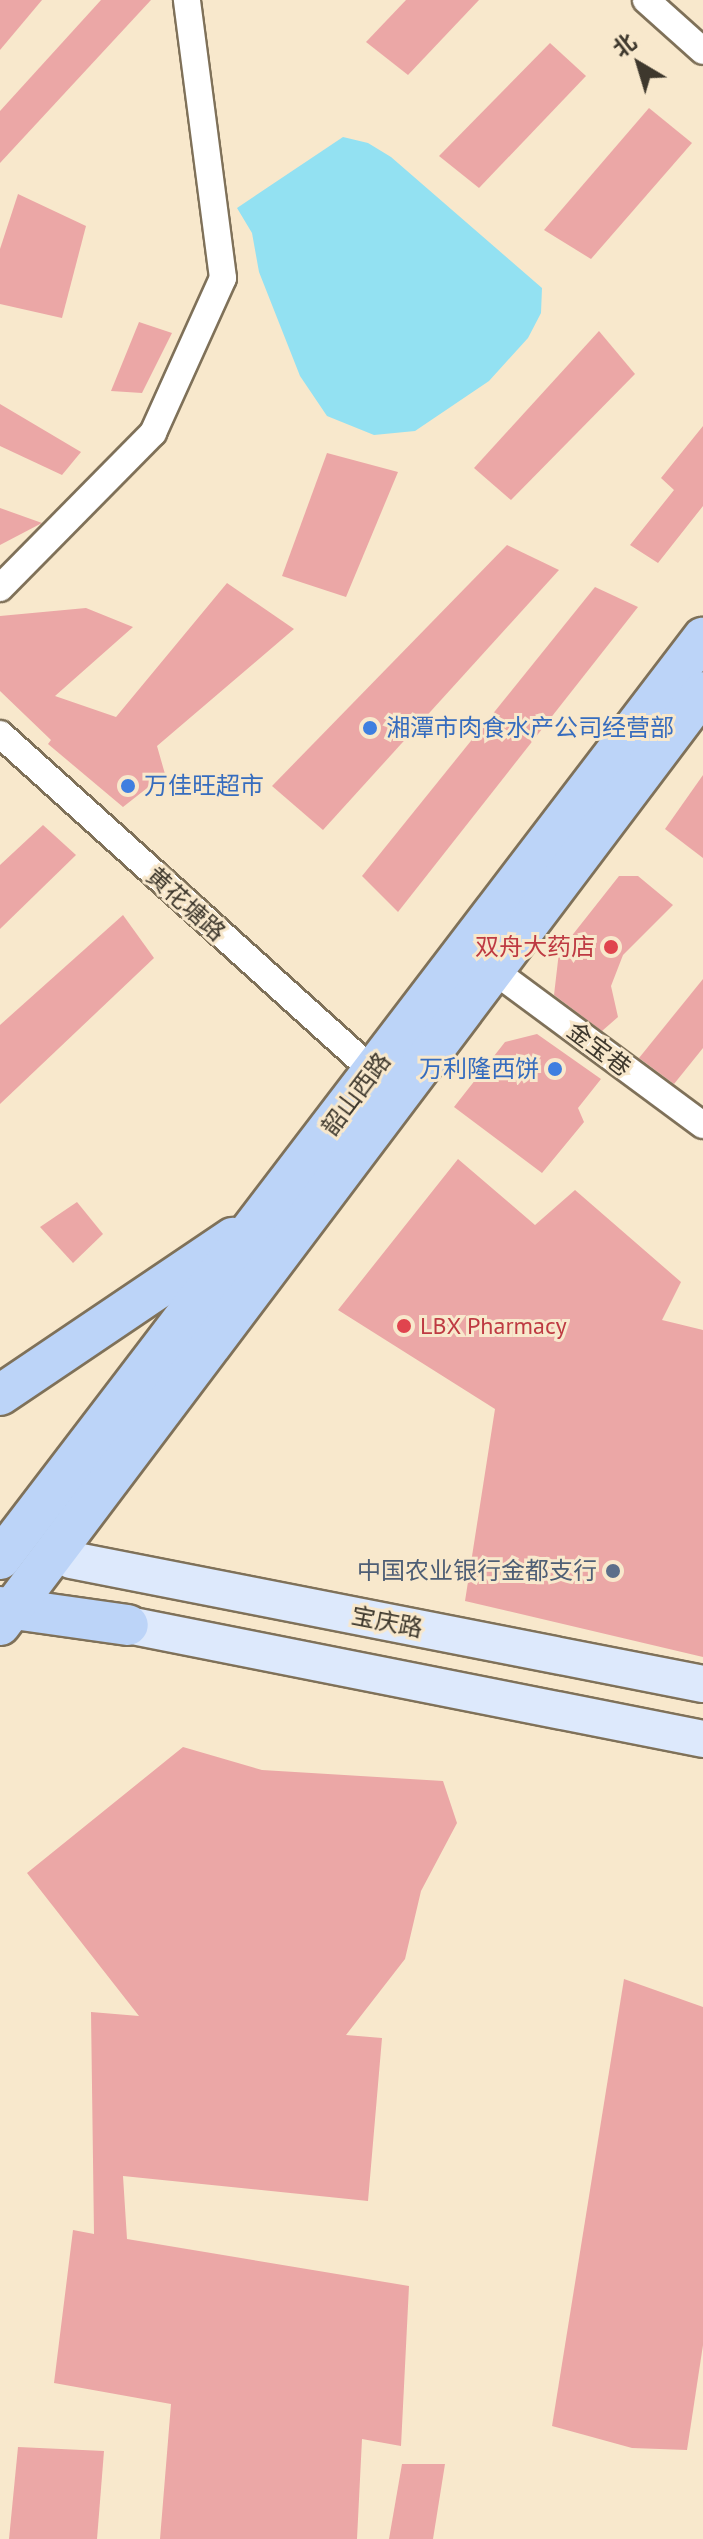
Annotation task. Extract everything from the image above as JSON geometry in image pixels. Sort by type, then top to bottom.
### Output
[{"type":"main road","name":"韶山西路","points":[[3,1553],[703,638]]},
{"type":"main road","name":"韶山西路","points":[[4,1613],[61,1557],[703,692]]},
{"type":"main road","points":[[0,1395],[260,1220]]},
{"type":"main road","points":[[3,1553],[61,1557]]},
{"type":"main road","points":[[4,1613],[128,1625]]},
{"type":"street","points":[[0,588],[153,433],[223,278],[187,0]]},
{"type":"street","points":[[646,0],[703,51]]},
{"type":"street","name":"黄花塘路","points":[[0,734],[373,1071]]},
{"type":"street","name":"金宝巷","points":[[496,972],[703,1125]]},
{"type":"street","name":"宝庆路","points":[[61,1557],[703,1684]]},
{"type":"street","points":[[128,1625],[703,1739]]},
{"type":"water","points":[[343,137],[368,143],[391,157],[542,288],[541,313],[528,338],[489,381],[415,431],[374,435],[327,416],[300,376],[259,272],[252,233],[237,208]]},
{"type":"building","points":[[0,0],[42,0],[0,50]]},
{"type":"building","points":[[101,0],[151,0],[0,163],[0,111]]},
{"type":"building","points":[[406,0],[479,0],[408,75],[366,42]]},
{"type":"building","points":[[550,43],[586,76],[479,188],[439,156]]},
{"type":"building","points":[[649,108],[692,143],[591,259],[544,230]]},
{"type":"building","points":[[18,194],[86,226],[62,318],[0,304],[0,249]]},
{"type":"building","points":[[139,322],[172,333],[142,393],[111,391]]},
{"type":"building","points":[[599,331],[635,374],[511,500],[474,468]]},
{"type":"building","points":[[0,404],[81,452],[62,475],[0,446]]},
{"type":"building","points":[[703,426],[703,506],[658,563],[630,545],[674,490],[661,478]]},
{"type":"building","points":[[327,453],[398,472],[346,597],[282,576]]},
{"type":"building","points":[[0,508],[42,523],[0,545]]},
{"type":"building","points":[[507,545],[559,570],[323,830],[272,786]]},
{"type":"building","points":[[227,583],[294,629],[157,746],[165,774],[123,807],[48,744],[51,740],[0,691],[0,616],[86,608],[133,627],[55,696],[116,717]]},
{"type":"building","points":[[595,587],[638,607],[398,912],[362,876]]},
{"type":"building","points":[[703,775],[703,858],[665,829]]},
{"type":"building","points":[[43,825],[76,855],[0,929],[0,865]]},
{"type":"building","points":[[619,876],[638,876],[673,905],[623,955],[611,986],[618,1017],[602,1031],[554,995],[559,952]]},
{"type":"building","points":[[123,915],[154,958],[0,1104],[0,1025]]},
{"type":"building","points":[[703,979],[703,1048],[674,1084],[639,1058]]},
{"type":"building","points":[[537,1034],[601,1079],[578,1108],[584,1122],[542,1173],[454,1107],[505,1042]]},
{"type":"building","points":[[458,1159],[535,1225],[575,1190],[681,1282],[662,1320],[703,1330],[703,1657],[465,1601],[495,1409],[338,1310]]},
{"type":"building","points":[[77,1202],[103,1234],[73,1263],[40,1227]]},
{"type":"building","points":[[183,1747],[262,1770],[443,1781],[457,1823],[421,1891],[405,1959],[346,2035],[382,2038],[368,2201],[123,2176],[127,2239],[409,2286],[401,2446],[362,2439],[357,2539],[160,2539],[171,2404],[54,2383],[73,2230],[94,2234],[91,2012],[139,2016],[27,1873]]},
{"type":"building","points":[[624,1979],[703,2007],[703,2345],[687,2450],[632,2448],[552,2426]]},
{"type":"building","points":[[18,2447],[104,2451],[97,2539],[9,2539]]},
{"type":"building","points":[[402,2464],[445,2464],[433,2539],[389,2539]]},
{"type":"place","name":"湘潭市肉食水产公司经营部","points":[[370,728]]},
{"type":"place","name":"万佳旺超市","points":[[128,786]]},
{"type":"place","name":"双舟大药店","points":[[611,947]]},
{"type":"place","name":"万利隆西饼","points":[[555,1069]]},
{"type":"place","name":"LBX Pharmacy","points":[[404,1326]]},
{"type":"place","name":"中国农业银行金都支行","points":[[613,1571]]}]
